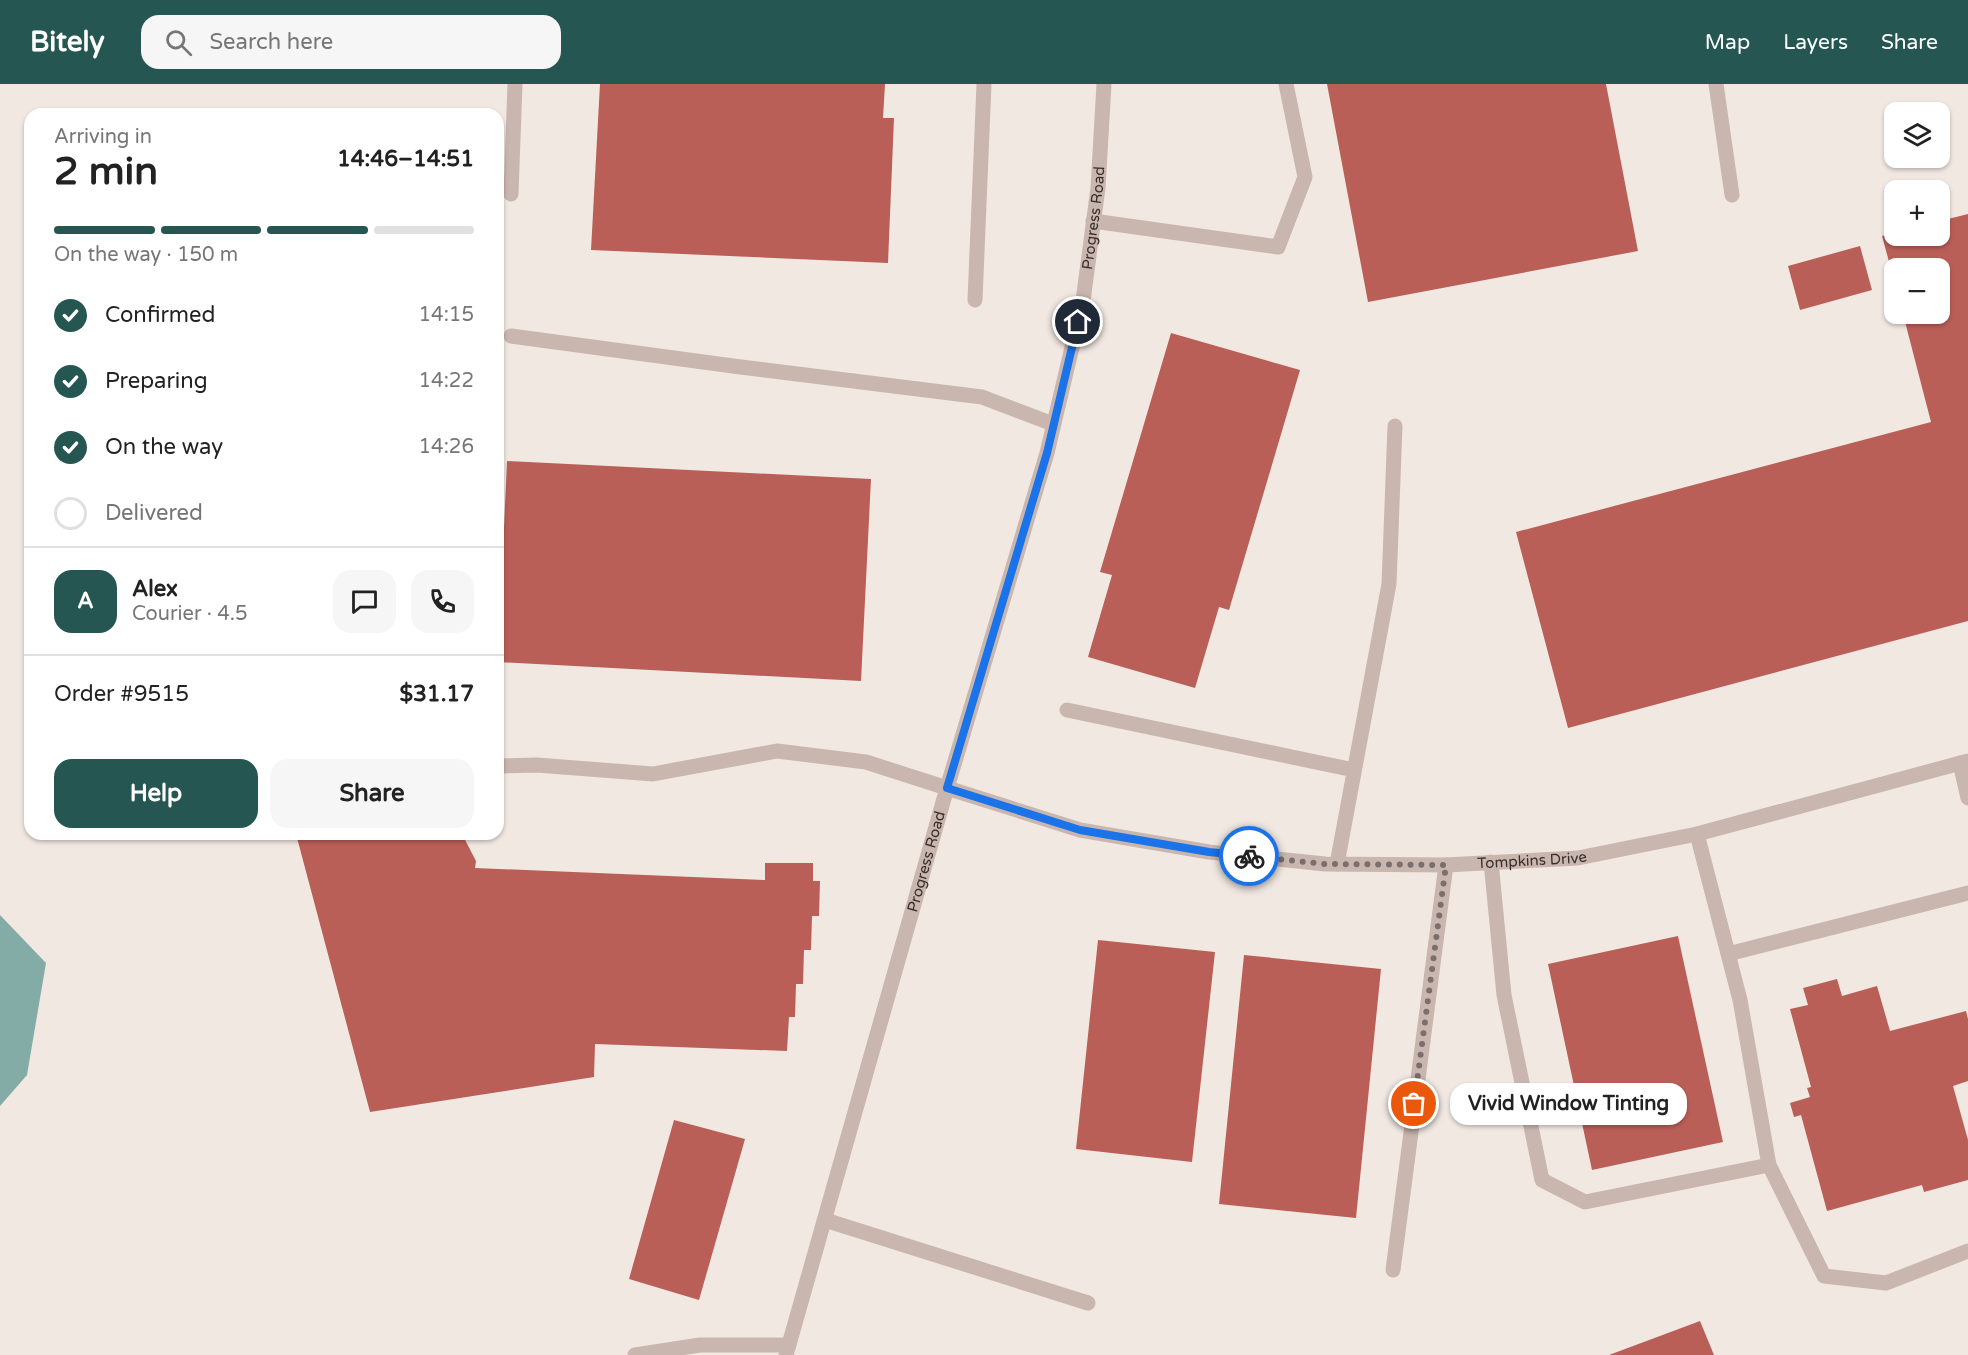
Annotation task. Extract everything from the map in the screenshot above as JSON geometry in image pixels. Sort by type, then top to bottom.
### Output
[{"type":"street","points":[[511,194],[515,84]]},
{"type":"street","points":[[975,300],[984,84]]},
{"type":"street","name":"Progress Road","points":[[788,1350],[947,788],[1047,453],[1083,301],[1098,188],[1104,84]]},
{"type":"street","points":[[1093,221],[1278,248],[1305,177],[1286,84]]},
{"type":"street","points":[[1716,84],[1732,195]]},
{"type":"street","points":[[511,336],[982,397],[1053,424]]},
{"type":"street","points":[[1337,864],[1389,584],[1395,426]]},
{"type":"street","points":[[1067,710],[1354,770]]},
{"type":"street","name":"Tompkins Drive","points":[[504,766],[537,765],[652,774],[777,751],[866,762],[1080,830],[1209,852],[1337,864],[1446,865],[1578,858],[1697,834],[1964,762]]},
{"type":"street","points":[[1964,762],[1968,798]]},
{"type":"street","points":[[1697,834],[1740,1000],[1769,1165],[1824,1276],[1886,1282],[1968,1251]]},
{"type":"street","points":[[1491,862],[1504,995],[1542,1180],[1585,1202],[1769,1165]]},
{"type":"street","points":[[1393,1270],[1446,865]]},
{"type":"street","points":[[1728,954],[1968,893]]},
{"type":"street","points":[[825,1220],[1088,1303]]},
{"type":"street","points":[[635,1355],[700,1345],[788,1350]]},
{"type":"water","points":[[0,915],[46,963],[27,1075],[0,1106]]},
{"type":"building","points":[[600,84],[885,84],[883,118],[894,118],[888,263],[591,250]]},
{"type":"building","points":[[1327,84],[1606,84],[1638,251],[1368,302]]},
{"type":"building","points":[[1968,214],[1968,621],[1568,728],[1516,532],[1931,422],[1906,324],[1950,324],[1950,258],[1888,258],[1885,246],[1950,246],[1950,218]]},
{"type":"building","points":[[1860,246],[1872,290],[1800,310],[1788,266]]},
{"type":"building","points":[[1171,333],[1300,370],[1229,610],[1219,607],[1195,688],[1088,657],[1112,575],[1100,572]]},
{"type":"building","points":[[507,461],[871,479],[861,681],[504,662],[504,528]]},
{"type":"building","points":[[298,840],[465,840],[476,861],[475,868],[765,880],[765,863],[813,863],[813,881],[820,881],[819,916],[812,916],[811,950],[804,950],[803,984],[796,984],[795,1017],[789,1017],[787,1051],[595,1044],[594,1077],[370,1112]]},
{"type":"building","points":[[1678,936],[1723,1142],[1592,1170],[1548,964]]},
{"type":"building","points":[[1098,940],[1215,952],[1192,1162],[1076,1149]]},
{"type":"building","points":[[1244,955],[1381,969],[1356,1218],[1219,1204]]},
{"type":"building","points":[[1837,979],[1842,996],[1877,986],[1890,1031],[1966,1011],[1968,1081],[1953,1086],[1968,1140],[1968,1180],[1924,1192],[1922,1185],[1827,1211],[1801,1115],[1794,1117],[1790,1103],[1810,1097],[1807,1088],[1811,1087],[1790,1009],[1808,1005],[1803,988]]},
{"type":"building","points":[[674,1120],[745,1139],[699,1300],[629,1279]]},
{"type":"building","points":[[1700,1321],[1714,1355],[1609,1355]]},
{"type":"way so far","points":[[1249,856],[1325,864],[1446,865],[1414,1104]]},
{"type":"place","name":"Vivid Window Tinting","points":[[1414,1104]]},
{"type":"route","points":[[1078,322],[1047,453],[947,788],[1080,830],[1209,852],[1249,856]]}]
